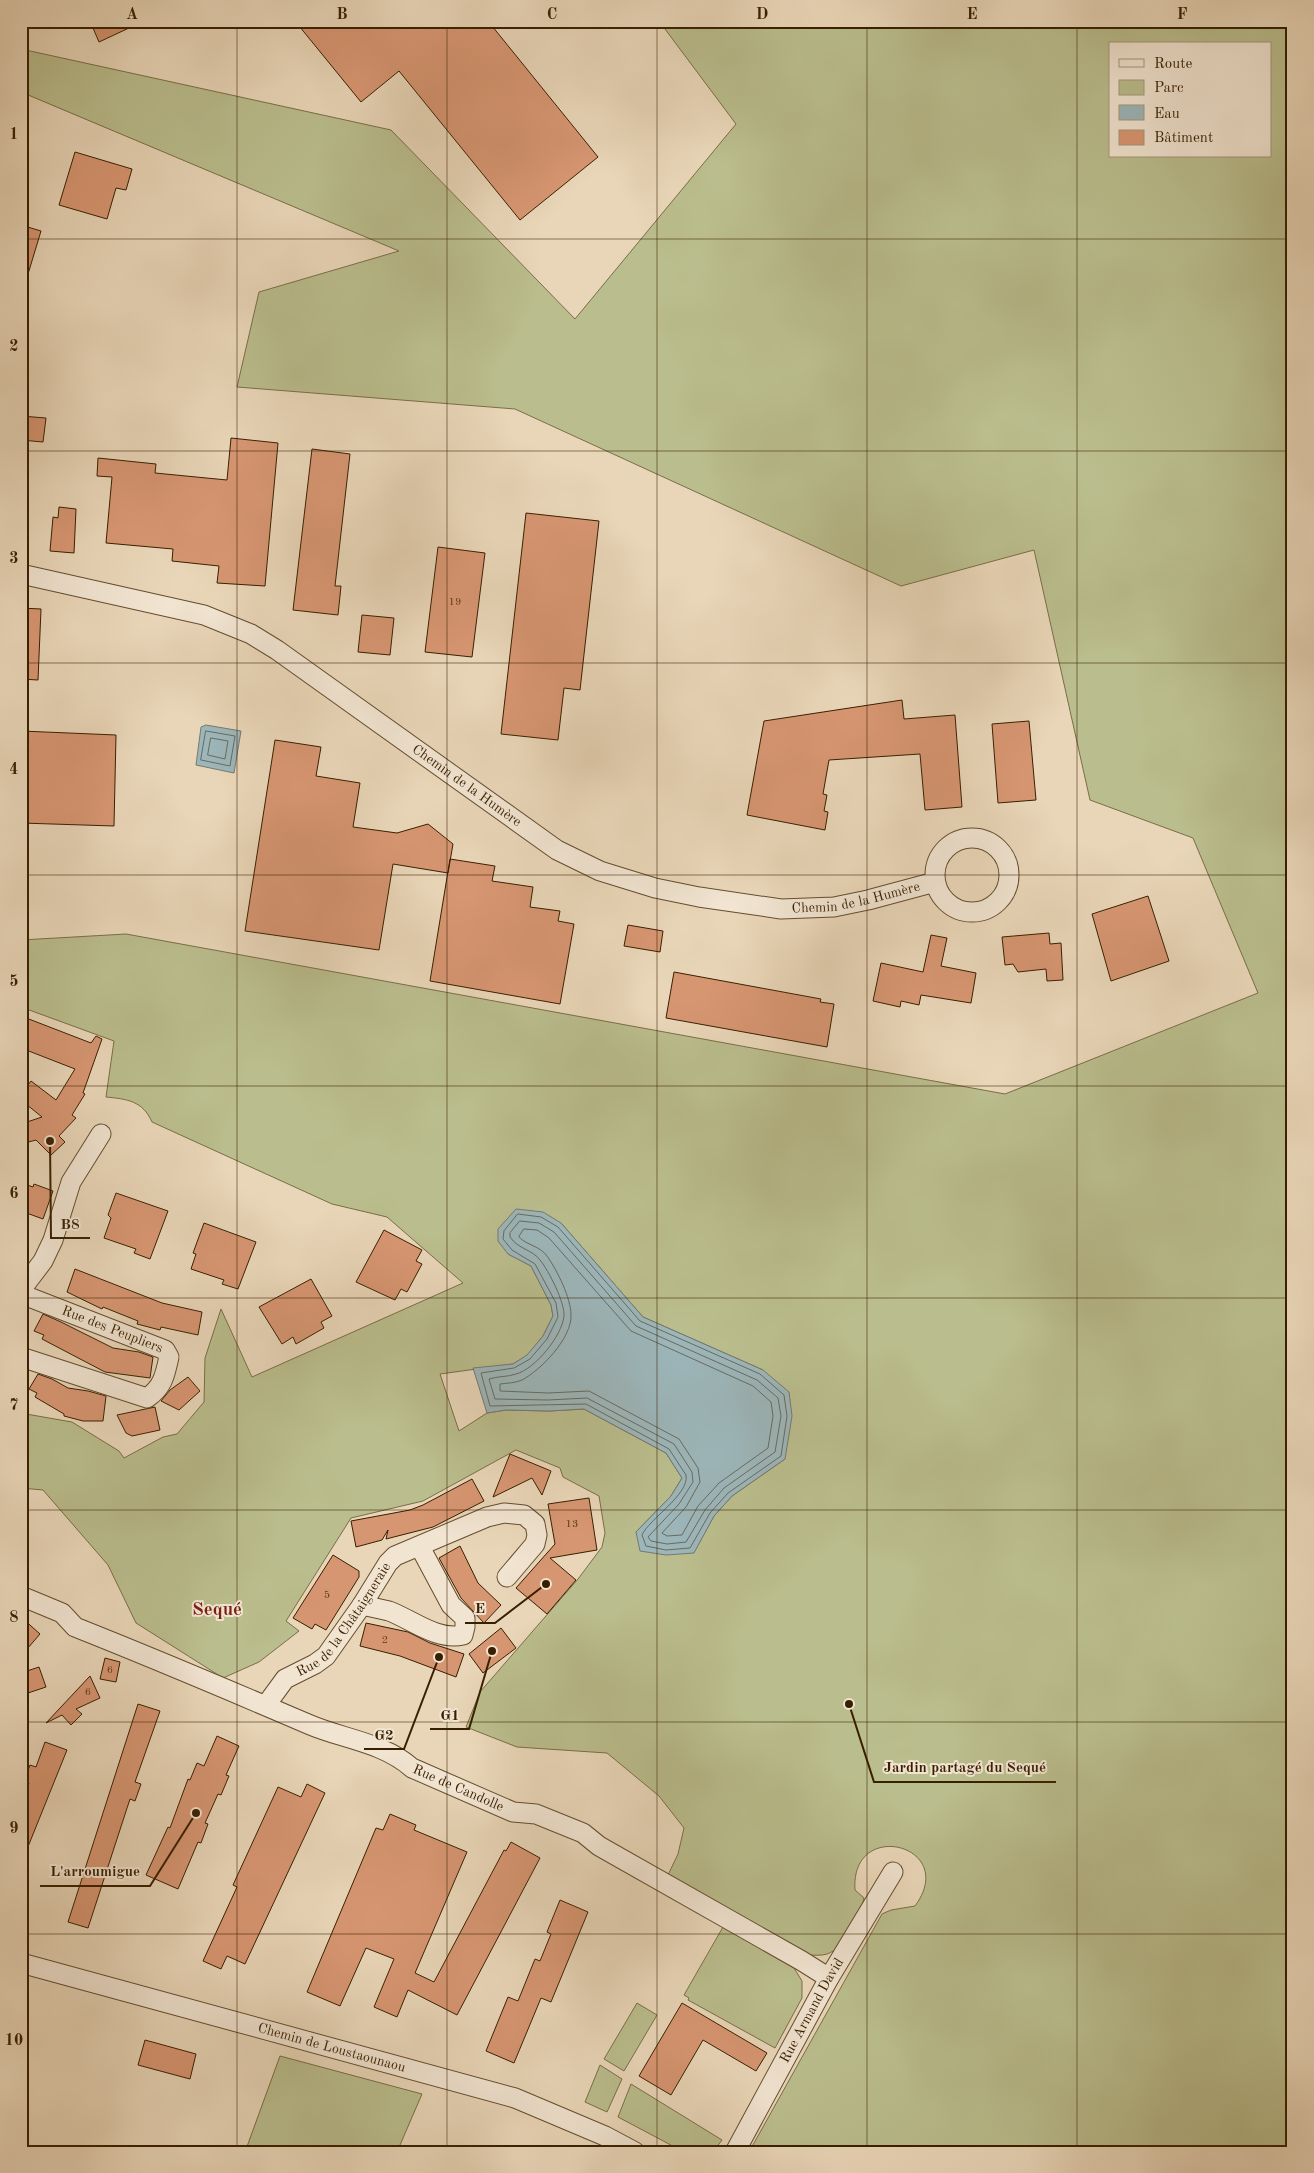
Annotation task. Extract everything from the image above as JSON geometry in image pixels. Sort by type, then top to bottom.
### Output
[{"type":"street","name":"Chemin de la Humère","points":[[21,574],[204,615],[251,634],[277,650],[557,850],[600,871],[655,888],[781,909],[810,909],[842,905],[935,882]]},
{"type":"street","points":[[21,1292],[44,1261],[53,1240],[71,1182],[101,1134]]},
{"type":"street","name":"Rue des Peupliers","points":[[21,1292],[165,1350],[169,1357],[164,1380],[157,1391],[147,1398],[21,1358]]},
{"type":"street","name":"Rue de la Châtaigneraie","points":[[266,1705],[285,1679],[326,1656],[388,1563],[405,1552],[487,1517],[504,1513],[524,1515],[535,1524],[537,1535],[535,1544],[507,1577]]},
{"type":"street","points":[[362,1604],[390,1612],[434,1632],[454,1637],[463,1634],[466,1627],[464,1618],[451,1604],[420,1547]]},
{"type":"street","name":"Rue de Candolle","points":[[21,1596],[62,1613],[76,1627],[266,1705],[306,1724],[355,1738],[401,1758],[412,1768],[513,1812],[536,1814],[584,1834],[598,1846],[829,1978]]},
{"type":"street","name":"Rue Armand David","points":[[735,2152],[829,1978],[893,1872]]},
{"type":"street","name":"Chemin de Loustaounaou","points":[[21,1963],[506,2096],[592,2130],[635,2152]]},
{"type":"green space","points":[[659,21],[1293,21],[1293,2152],[749,2152],[882,1914],[891,1910],[915,1906],[925,1885],[924,1868],[914,1855],[900,1848],[884,1847],[869,1853],[858,1867],[855,1890],[864,1898],[852,1930],[841,1945],[827,1954],[807,1955],[667,1877],[678,1854],[684,1828],[659,1796],[607,1753],[517,1747],[466,1727],[480,1692],[578,1579],[602,1547],[605,1533],[599,1496],[563,1477],[560,1468],[516,1450],[423,1501],[351,1518],[286,1621],[299,1631],[259,1662],[223,1678],[136,1623],[108,1565],[43,1490],[21,1488],[21,1428],[26,1414],[72,1422],[119,1451],[124,1458],[163,1437],[177,1434],[204,1402],[205,1358],[221,1309],[252,1377],[463,1283],[387,1217],[332,1204],[152,1122],[144,1110],[134,1102],[106,1097],[114,1041],[21,1007],[21,940],[126,934],[1005,1094],[1258,993],[1193,838],[1090,800],[1034,550],[901,586],[515,409],[237,387],[259,292],[399,251],[21,92],[21,49],[391,130],[575,319],[736,124]],"holes":[[[561,1223],[643,1317],[763,1370],[785,1459],[732,1496],[714,1516],[694,1552],[636,1532],[671,1496],[682,1478],[666,1453],[584,1409],[549,1411],[506,1410],[487,1413],[459,1431],[440,1374],[513,1364],[528,1355],[543,1336],[553,1316],[551,1305],[531,1266],[508,1254]]]},
{"type":"green space","points":[[723,1927],[794,1968],[802,1981],[802,1998],[775,2048],[688,2000],[689,1998],[684,1995]]},
{"type":"green space","points":[[637,2003],[657,2015],[624,2071],[604,2059]]},
{"type":"green space","points":[[280,2056],[422,2094],[397,2152],[245,2152]]},
{"type":"green space","points":[[600,2065],[622,2079],[607,2112],[585,2102]]},
{"type":"green space","points":[[631,2084],[722,2140],[713,2152],[684,2152],[618,2117]]},
{"type":"water","points":[[206,725],[241,731],[234,773],[196,765],[201,727]]},
{"type":"water","points":[[516,1209],[543,1212],[561,1223],[643,1317],[763,1370],[789,1392],[792,1416],[785,1459],[732,1496],[714,1516],[694,1553],[666,1555],[640,1551],[636,1532],[671,1496],[682,1478],[666,1453],[584,1409],[549,1411],[506,1410],[487,1413],[473,1368],[513,1364],[527,1355],[543,1336],[553,1316],[551,1305],[531,1266],[508,1254],[498,1241],[498,1229]]},
{"type":"building","points":[[90,21],[144,21],[99,42]]},
{"type":"building","points":[[295,21],[488,21],[598,157],[520,220],[399,71],[361,102]]},
{"type":"building","points":[[75,152],[132,169],[126,190],[116,188],[107,219],[59,205]]},
{"type":"building","points":[[21,225],[41,231],[25,284],[21,283]]},
{"type":"building","points":[[21,416],[46,418],[43,442],[21,440]]},
{"type":"building","points":[[231,438],[278,443],[265,586],[217,583],[219,566],[172,561],[173,549],[106,543],[112,477],[97,476],[98,458],[156,464],[155,473],[227,480]]},
{"type":"building","points":[[312,449],[350,454],[335,586],[341,586],[338,615],[293,610]]},
{"type":"building","points":[[59,507],[76,509],[74,553],[50,551],[53,517],[58,518]]},
{"type":"building","points":[[526,513],[599,521],[580,690],[564,688],[558,740],[501,734]]},
{"type":"building","points":[[438,547],[485,553],[472,657],[425,652]]},
{"type":"building","points":[[21,608],[41,609],[38,680],[21,679]]},
{"type":"building","points":[[362,615],[394,618],[390,655],[358,652]]},
{"type":"building","points":[[902,700],[904,719],[955,715],[962,807],[925,810],[920,754],[829,760],[823,794],[827,795],[824,811],[828,812],[825,830],[747,815],[764,721]]},
{"type":"building","points":[[1029,721],[1036,800],[998,803],[992,724]]},
{"type":"building","points":[[21,731],[116,735],[114,826],[21,823]]},
{"type":"building","points":[[275,740],[321,747],[316,776],[360,783],[353,827],[397,833],[428,824],[453,844],[448,873],[393,864],[379,950],[245,931]]},
{"type":"building","points":[[450,859],[495,866],[492,881],[533,887],[530,907],[560,911],[558,921],[574,924],[560,1004],[430,981]]},
{"type":"building","points":[[1148,896],[1169,961],[1111,981],[1092,914]]},
{"type":"building","points":[[628,925],[663,931],[660,952],[624,946]]},
{"type":"building","points":[[1049,933],[1050,944],[1061,943],[1063,980],[1047,981],[1046,969],[1018,972],[1013,964],[1005,965],[1002,937]]},
{"type":"building","points":[[931,935],[947,938],[941,966],[976,973],[971,1003],[921,995],[919,1005],[901,1001],[900,1007],[873,1001],[881,963],[923,972]]},
{"type":"building","points":[[674,972],[821,999],[820,1002],[834,1004],[827,1047],[666,1018]]},
{"type":"building","points":[[21,1016],[91,1043],[96,1036],[102,1039],[83,1093],[85,1094],[72,1115],[76,1118],[59,1136],[65,1142],[51,1155],[36,1140],[21,1144],[21,1124],[42,1117],[21,1100],[21,1094],[31,1081],[56,1100],[75,1069],[21,1048]]},
{"type":"building","points":[[21,1183],[33,1187],[34,1184],[53,1191],[43,1219],[21,1211]]},
{"type":"building","points":[[116,1193],[168,1211],[150,1259],[134,1253],[136,1249],[104,1238],[111,1218],[108,1215]]},
{"type":"building","points":[[204,1223],[256,1242],[238,1289],[222,1284],[224,1280],[191,1269],[196,1254],[193,1253]]},
{"type":"building","points":[[384,1230],[422,1250],[416,1261],[422,1264],[407,1292],[401,1289],[395,1300],[356,1282]]},
{"type":"building","points":[[75,1269],[162,1303],[202,1312],[198,1335],[161,1327],[160,1330],[137,1324],[138,1321],[103,1307],[102,1309],[67,1292]]},
{"type":"building","points":[[311,1279],[332,1316],[321,1322],[324,1328],[296,1344],[293,1337],[282,1344],[259,1307]]},
{"type":"building","points":[[43,1314],[113,1348],[139,1352],[153,1357],[150,1378],[105,1372],[42,1339],[44,1335],[34,1331]]},
{"type":"building","points":[[38,1374],[68,1388],[106,1396],[103,1421],[83,1421],[64,1416],[64,1414],[35,1397],[37,1393],[29,1389]]},
{"type":"building","points":[[188,1377],[200,1391],[179,1410],[161,1401],[170,1390]]},
{"type":"building","points":[[155,1407],[160,1430],[132,1436],[126,1433],[117,1415]]},
{"type":"building","points":[[510,1454],[551,1471],[542,1495],[532,1478],[493,1497]]},
{"type":"building","points":[[472,1479],[484,1501],[433,1527],[386,1539],[388,1530],[382,1540],[356,1547],[351,1521],[410,1510]]},
{"type":"building","points":[[589,1498],[597,1550],[550,1558],[576,1580],[547,1614],[516,1588],[555,1544],[548,1504]]},
{"type":"building","points":[[460,1546],[478,1583],[501,1605],[484,1623],[461,1598],[439,1558]]},
{"type":"building","points":[[333,1555],[359,1571],[359,1577],[326,1630],[315,1624],[312,1629],[293,1618]]},
{"type":"building","points":[[21,1617],[40,1634],[21,1656]]},
{"type":"building","points":[[366,1623],[408,1632],[430,1643],[464,1654],[456,1677],[400,1656],[360,1646]]},
{"type":"building","points":[[501,1628],[516,1648],[483,1673],[469,1654]]},
{"type":"building","points":[[105,1658],[120,1662],[116,1682],[100,1679]]},
{"type":"building","points":[[39,1667],[46,1687],[28,1693],[21,1673]]},
{"type":"building","points":[[90,1676],[100,1698],[76,1709],[82,1714],[71,1725],[62,1715],[46,1723]]},
{"type":"building","points":[[138,1704],[160,1711],[135,1782],[141,1784],[135,1801],[130,1799],[88,1928],[68,1922]]},
{"type":"building","points":[[217,1736],[239,1746],[226,1775],[229,1776],[221,1795],[218,1794],[205,1823],[208,1824],[201,1843],[198,1842],[178,1889],[146,1875],[168,1827],[170,1828],[188,1779],[190,1780],[197,1763],[204,1766]]},
{"type":"building","points":[[45,1742],[67,1750],[21,1864],[21,1804],[29,1783],[24,1781],[30,1765],[36,1767]]},
{"type":"building","points":[[307,1784],[325,1793],[245,1964],[227,1956],[221,1969],[203,1961],[237,1887],[233,1885],[278,1787],[301,1797]]},
{"type":"building","points":[[390,1814],[416,1825],[414,1830],[467,1852],[415,1973],[434,1982],[504,1850],[506,1851],[511,1842],[540,1858],[457,2015],[408,1990],[397,2017],[374,2007],[394,1959],[366,1948],[340,2006],[307,1992],[376,1828],[383,1830]]},
{"type":"building","points":[[560,1900],[588,1912],[551,2002],[541,1998],[514,2063],[486,2051],[508,1997],[518,2001],[535,1959],[540,1961],[551,1934],[547,1932]]},
{"type":"building","points":[[682,2003],[767,2053],[756,2071],[703,2040],[671,2095],[639,2076]]},
{"type":"building","points":[[145,2040],[196,2054],[190,2079],[138,2065]]},
{"type":"place","name":"B8","points":[[50,1141]]},
{"type":"place","name":"E","points":[[546,1584]]},
{"type":"place","name":"G1","points":[[492,1651]]},
{"type":"place","name":"G2","points":[[439,1657]]},
{"type":"place","name":"Jardin partagé du Sequé","points":[[849,1704]]},
{"type":"place","name":"L'arroumigue","points":[[196,1813]]},
{"type":"district","name":"Sequé","points":[[217,1610]]}]
